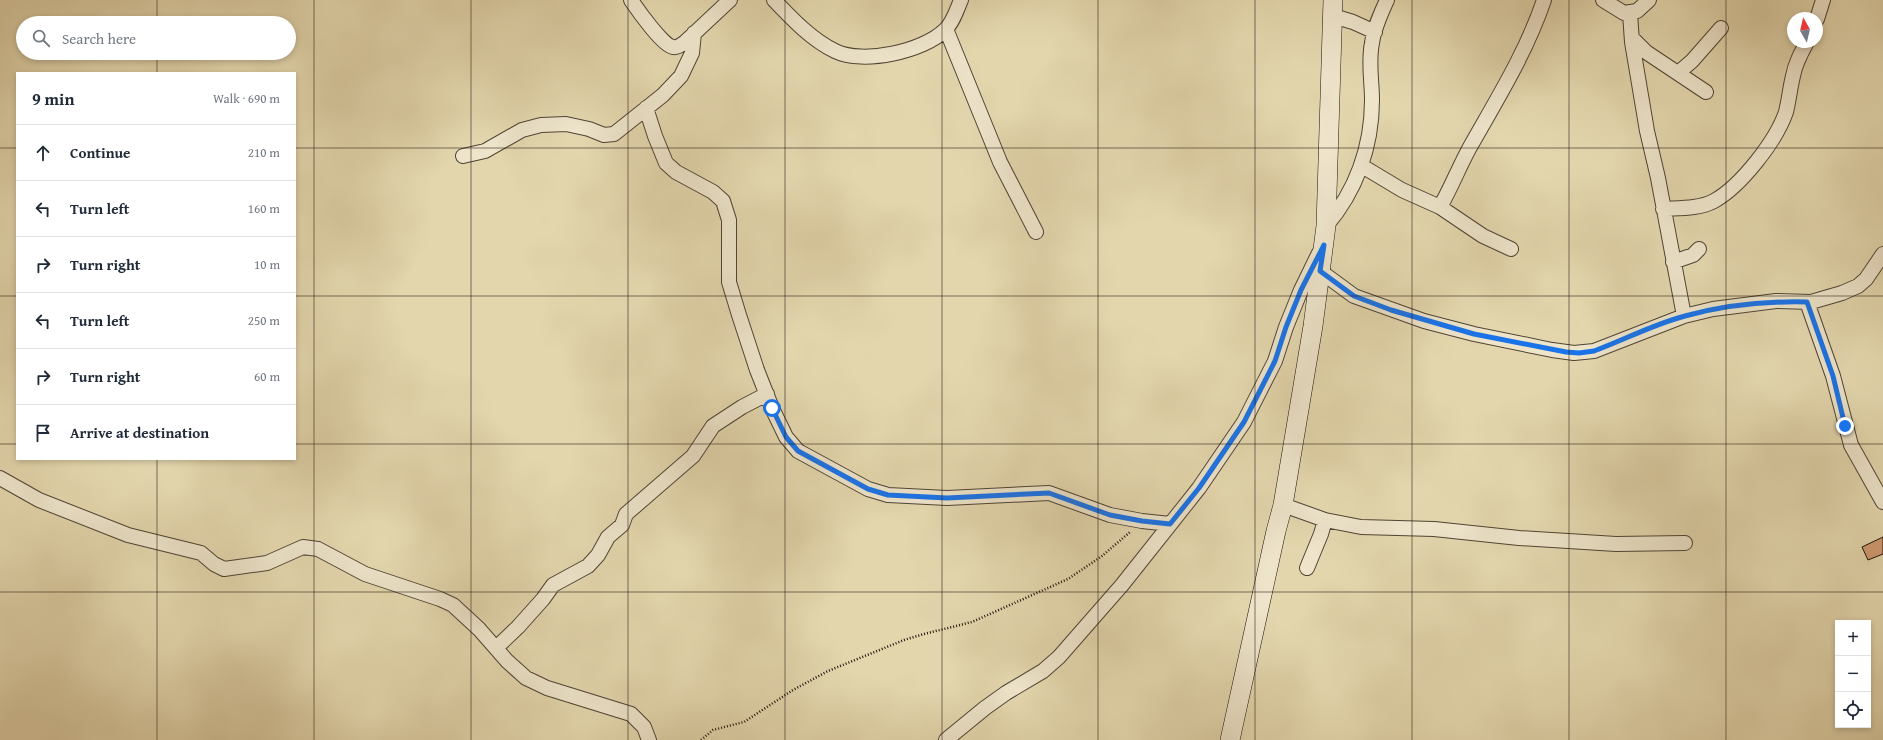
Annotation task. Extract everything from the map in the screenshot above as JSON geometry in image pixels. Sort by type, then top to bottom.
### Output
[{"type":"street","points":[[631,0],[645,20],[669,46],[678,46],[730,0]]},
{"type":"street","points":[[774,0],[819,42],[844,55],[875,56],[900,53],[921,46],[946,29],[961,0]]},
{"type":"street","points":[[1326,226],[1349,196],[1362,166],[1371,119],[1372,80],[1370,64],[1372,42],[1387,0]]},
{"type":"street","points":[[1440,207],[1469,149],[1506,86],[1528,44],[1544,0]]},
{"type":"street","points":[[1603,0],[1624,13],[1630,13],[1637,10],[1649,0]]},
{"type":"street","points":[[1819,12],[1823,0]]},
{"type":"street","points":[[1333,8],[1353,22],[1375,32]]},
{"type":"street","points":[[1230,740],[1283,505],[1312,334],[1326,226],[1333,8]]},
{"type":"street","points":[[1630,13],[1632,38],[1647,131],[1658,178],[1684,316]]},
{"type":"street","points":[[1678,73],[1692,61],[1721,28]]},
{"type":"street","points":[[946,29],[1000,162],[1036,232]]},
{"type":"street","points":[[463,156],[485,151],[522,130],[541,125],[566,124],[589,129],[604,135],[612,135],[620,131],[669,90],[685,70],[694,46],[694,33]]},
{"type":"street","points":[[1632,38],[1646,52],[1706,92]]},
{"type":"street","points":[[1663,209],[1689,208],[1713,201],[1735,185],[1764,153],[1778,131],[1786,112],[1793,75],[1804,48]]},
{"type":"street","points":[[646,108],[666,163],[676,172],[713,192],[723,201],[728,220],[729,282],[754,363],[766,394],[784,432],[798,451],[868,489],[888,495],[947,498],[1049,493],[1110,515],[1170,524]]},
{"type":"street","points":[[1362,166],[1402,190],[1440,207],[1484,236],[1511,249]]},
{"type":"street","points":[[946,740],[1006,692],[1043,671],[1059,657],[1122,585],[1199,488],[1244,422],[1275,361],[1286,327],[1301,290],[1324,245]]},
{"type":"street","points":[[1673,262],[1685,259],[1693,255],[1699,249]]},
{"type":"street","points":[[1320,271],[1354,296],[1391,310],[1474,334],[1574,353],[1594,351],[1684,316],[1713,309],[1776,301],[1807,302],[1842,293],[1858,286],[1866,279],[1883,254]]},
{"type":"street","points":[[1807,302],[1833,376],[1851,445],[1883,502]]},
{"type":"street","points":[[496,648],[518,627],[543,599],[553,585],[588,566],[598,555],[608,537],[621,526],[626,514],[693,456],[713,426],[742,407],[766,394]]},
{"type":"street","points":[[0,478],[39,500],[128,535],[201,553],[214,564],[224,569],[267,563],[303,547],[318,549],[365,574],[440,599],[453,605],[479,629],[517,670],[536,683],[630,714],[644,727],[649,740]]},
{"type":"street","points":[[1283,505],[1325,520],[1361,527],[1434,529],[1519,538],[1616,544],[1685,543]]},
{"type":"street","points":[[1307,568],[1325,520]]},
{"type":"path","points":[[701,740],[713,730],[744,722],[793,690],[828,671],[910,638],[972,622],[1068,579],[1102,556],[1142,521]]},
{"type":"building","points":[[1883,537],[1883,554],[1868,560],[1862,547]]},
{"type":"route","points":[[772,408],[786,437],[798,451],[868,489],[888,495],[947,498],[1040,492],[1061,496],[1110,515],[1170,524],[1199,488],[1244,422],[1275,361],[1286,327],[1301,290],[1324,245],[1320,271],[1354,296],[1424,321],[1474,334],[1574,353],[1594,351],[1684,316],[1713,309],[1776,301],[1807,302],[1833,376],[1845,426]]}]
